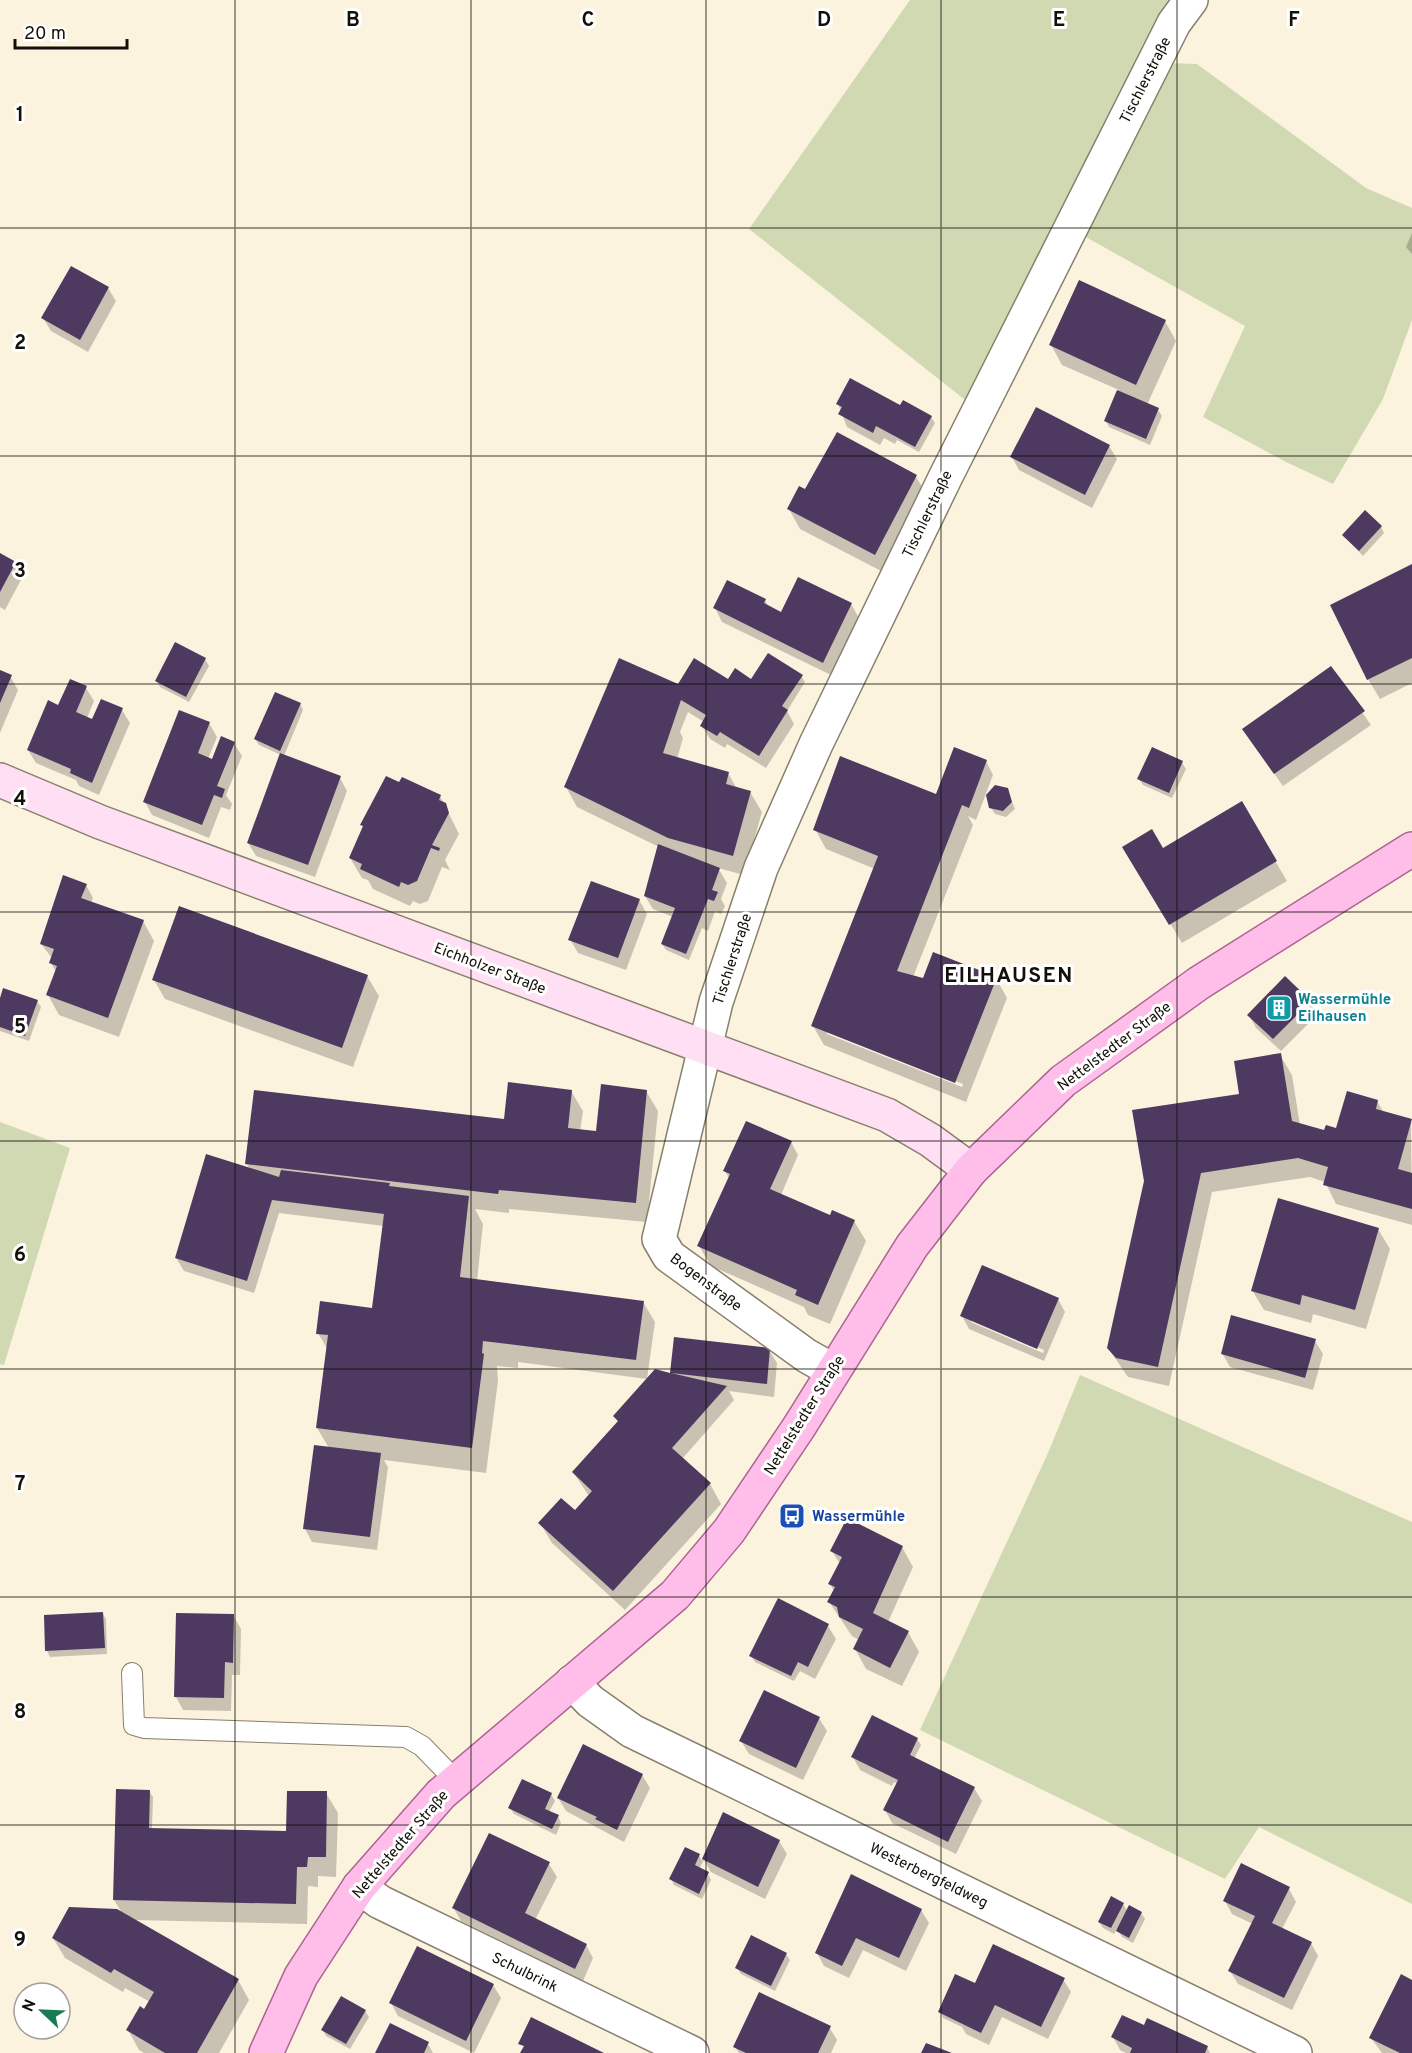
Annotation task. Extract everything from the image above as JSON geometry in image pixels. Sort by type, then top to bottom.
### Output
[{"type":"main road","name":"Nettelstedter Straße","points":[[266,2053],[301,1976],[359,1887],[441,1794],[675,1595],[729,1531],[799,1427],[832,1370],[912,1246],[971,1170],[1063,1081],[1199,983],[1412,849]]},
{"type":"street","name":"Tischlerstraße","points":[[706,1047],[716,1002],[761,868],[816,744],[945,478],[1126,118],[1174,23],[1191,0]]},
{"type":"street","name":"Eichholzer Straße","points":[[0,780],[100,822],[887,1115],[930,1140],[971,1170]]},
{"type":"street","name":"Bogenstraße","points":[[706,1047],[659,1239],[669,1256],[807,1356],[832,1370]]},
{"type":"street","name":"Westerbergfeldweg","points":[[572,1682],[590,1701],[632,1731],[1296,2053]]},
{"type":"street","name":"Schulbrink","points":[[359,1887],[380,1902],[692,2053]]},
{"type":"lane","points":[[132,1673],[134,1725],[144,1728],[406,1737],[422,1746],[456,1781]]},
{"type":"green space","points":[[910,0],[1169,0],[969,403],[749,229]]},
{"type":"green space","points":[[1169,63],[1197,64],[1366,188],[1412,208],[1412,320],[1383,399],[1333,484],[1286,462],[1203,417],[1245,326],[1084,236]]},
{"type":"green space","points":[[0,1122],[70,1148],[4,1365],[0,1364]]},
{"type":"green space","points":[[1080,1375],[1412,1522],[1412,1904],[1259,1827],[1225,1879],[920,1730],[1048,1453]]},
{"type":"building","points":[[71,266],[109,287],[80,340],[41,318]]},
{"type":"building","points":[[1079,280],[1166,320],[1136,385],[1049,345]]},
{"type":"building","points":[[850,378],[900,405],[903,400],[932,416],[915,447],[876,426],[873,433],[838,414],[842,407],[836,404]]},
{"type":"building","points":[[1117,390],[1159,408],[1146,439],[1104,421]]},
{"type":"building","points":[[1036,407],[1110,445],[1085,495],[1010,457]]},
{"type":"building","points":[[837,432],[917,475],[875,555],[787,509],[799,486],[805,489]]},
{"type":"building","points":[[1365,510],[1382,526],[1359,551],[1342,535]]},
{"type":"building","points":[[0,553],[16,562],[0,592]]},
{"type":"building","points":[[1412,564],[1412,658],[1367,680],[1330,605]]},
{"type":"building","points":[[798,577],[852,603],[823,663],[713,608],[727,580],[766,599],[764,603],[781,612]]},
{"type":"building","points":[[175,642],[206,658],[186,697],[155,681]]},
{"type":"building","points":[[768,653],[803,675],[782,706],[788,710],[759,756],[720,732],[717,736],[700,726],[706,715],[681,700],[663,753],[729,772],[726,784],[751,791],[733,856],[668,838],[564,787],[619,658],[678,684],[694,658],[728,679],[735,668],[751,679]]},
{"type":"building","points":[[1331,666],[1365,711],[1274,774],[1242,729]]},
{"type":"building","points":[[0,670],[12,675],[0,703]]},
{"type":"building","points":[[70,679],[87,686],[76,712],[92,719],[101,699],[123,708],[92,783],[70,773],[71,769],[27,750],[48,700],[58,705]]},
{"type":"building","points":[[275,692],[301,703],[280,751],[254,739]]},
{"type":"building","points":[[179,710],[210,722],[198,753],[212,759],[221,736],[235,742],[217,786],[225,789],[222,798],[214,795],[202,825],[143,802]]},
{"type":"building","points":[[954,747],[987,760],[969,808],[962,805],[897,971],[923,978],[933,952],[997,977],[955,1083],[811,1026],[878,856],[813,830],[840,756],[936,794]]},
{"type":"building","points":[[1152,747],[1183,761],[1169,793],[1137,779]]},
{"type":"building","points":[[280,753],[341,776],[308,865],[247,843]]},
{"type":"building","points":[[386,776],[399,782],[402,777],[441,795],[439,800],[446,803],[449,813],[432,845],[440,848],[439,851],[431,848],[417,881],[408,885],[401,882],[399,887],[360,869],[362,864],[349,858],[363,826],[360,825]]},
{"type":"building","points":[[995,785],[1008,788],[1012,802],[1003,811],[989,808],[986,795]]},
{"type":"building","points":[[1242,801],[1277,861],[1169,925],[1122,847],[1152,829],[1163,848]]},
{"type":"building","points":[[658,844],[720,868],[712,890],[718,892],[714,901],[708,899],[686,954],[661,944],[675,908],[644,896]]},
{"type":"building","points":[[63,875],[87,884],[81,898],[144,920],[108,1018],[46,995],[57,966],[49,963],[54,949],[40,944]]},
{"type":"building","points":[[591,881],[640,899],[618,958],[568,940]]},
{"type":"building","points":[[179,906],[368,975],[342,1048],[152,980]]},
{"type":"building","name":"Wassermühle Eilhausen","points":[[1285,976],[1311,1001],[1273,1039],[1247,1015]]},
{"type":"building","points":[[3,988],[38,1000],[25,1036],[0,1027],[0,998]]},
{"type":"building","points":[[1281,1053],[1292,1121],[1324,1130],[1326,1125],[1336,1128],[1347,1091],[1378,1100],[1376,1109],[1412,1119],[1398,1169],[1412,1173],[1412,1209],[1323,1185],[1328,1167],[1298,1158],[1201,1173],[1158,1367],[1116,1358],[1107,1348],[1144,1181],[1132,1110],[1239,1094],[1234,1061]]},
{"type":"building","points":[[508,1082],[572,1090],[568,1128],[596,1131],[601,1084],[647,1090],[636,1203],[499,1190],[498,1194],[245,1164],[254,1090],[504,1119]]},
{"type":"building","points":[[746,1121],[792,1141],[770,1189],[830,1215],[832,1210],[855,1220],[818,1305],[795,1295],[797,1290],[697,1246],[730,1174],[723,1171]]},
{"type":"building","points":[[206,1154],[279,1177],[281,1170],[390,1183],[389,1186],[469,1196],[460,1277],[644,1301],[636,1360],[483,1341],[482,1353],[484,1354],[472,1448],[316,1428],[328,1335],[316,1334],[320,1301],[372,1308],[384,1214],[272,1200],[247,1281],[175,1258]]},
{"type":"building","points":[[1278,1198],[1379,1228],[1355,1310],[1302,1295],[1300,1305],[1251,1291]]},
{"type":"building","points":[[982,1265],[1059,1298],[1037,1349],[960,1316]]},
{"type":"building","points":[[1231,1315],[1316,1339],[1305,1378],[1221,1354]]},
{"type":"building","points":[[674,1337],[770,1348],[767,1384],[671,1373],[727,1386],[672,1448],[711,1483],[613,1591],[538,1523],[561,1498],[575,1510],[592,1491],[572,1472],[618,1421],[613,1416],[655,1369],[670,1373]]},
{"type":"building","points":[[314,1445],[381,1453],[370,1537],[303,1529]]},
{"type":"building","points":[[847,1518],[903,1546],[873,1613],[909,1631],[890,1668],[853,1649],[863,1629],[839,1617],[837,1607],[827,1602],[835,1587],[828,1584],[842,1557],[830,1551]]},
{"type":"building","points":[[778,1598],[829,1624],[808,1667],[798,1662],[791,1676],[749,1656]]},
{"type":"building","points":[[103,1612],[105,1648],[45,1651],[44,1615]]},
{"type":"building","points":[[176,1613],[234,1614],[233,1663],[225,1662],[224,1698],[174,1697]]},
{"type":"building","points":[[764,1690],[820,1717],[796,1768],[739,1741]]},
{"type":"building","points":[[872,1715],[918,1738],[910,1755],[975,1787],[948,1842],[883,1810],[898,1780],[851,1757]]},
{"type":"building","points":[[583,1744],[643,1774],[617,1830],[595,1819],[597,1817],[557,1798]]},
{"type":"building","points":[[522,1779],[552,1793],[545,1809],[559,1815],[552,1829],[508,1808]]},
{"type":"building","points":[[116,1789],[150,1790],[149,1828],[286,1831],[287,1791],[327,1791],[326,1857],[308,1857],[307,1867],[297,1867],[296,1904],[113,1900]]},
{"type":"building","points":[[723,1812],[780,1840],[758,1887],[702,1859]]},
{"type":"building","points":[[489,1833],[550,1862],[525,1913],[587,1944],[575,1969],[452,1908]]},
{"type":"building","points":[[685,1847],[700,1854],[695,1865],[709,1872],[699,1894],[669,1879]]},
{"type":"building","points":[[1241,1863],[1290,1887],[1272,1923],[1312,1942],[1284,1998],[1228,1971],[1255,1916],[1223,1901]]},
{"type":"building","points":[[851,1874],[922,1909],[899,1958],[856,1938],[842,1966],[815,1953]]},
{"type":"building","points":[[1111,1896],[1124,1903],[1111,1928],[1098,1922]]},
{"type":"building","points":[[1129,1905],[1142,1912],[1129,1938],[1116,1931]]},
{"type":"building","points":[[69,1907],[117,1909],[239,1979],[197,2053],[165,2053],[126,2030],[140,2006],[144,2009],[154,1992],[114,1969],[111,1973],[52,1938]]},
{"type":"building","points":[[751,1935],[787,1953],[771,1986],[735,1968]]},
{"type":"building","points":[[993,1944],[1065,1978],[1041,2027],[995,2005],[981,2033],[938,2012],[955,1974],[975,1983]]},
{"type":"building","points":[[417,1946],[494,1984],[466,2041],[389,2003]]},
{"type":"building","points":[[1401,1974],[1412,1980],[1412,2053],[1400,2053],[1369,2038]]},
{"type":"building","points":[[759,1992],[831,2026],[818,2053],[746,2053],[733,2047]]},
{"type":"building","points":[[341,1996],[366,2010],[346,2044],[321,2030]]},
{"type":"building","points":[[1122,2015],[1144,2025],[1147,2018],[1208,2046],[1205,2053],[1130,2053],[1132,2048],[1111,2037]]},
{"type":"building","points":[[531,2017],[604,2053],[520,2053],[524,2046],[518,2044]]},
{"type":"building","points":[[390,2023],[429,2042],[424,2053],[375,2053]]},
{"type":"building","points":[[926,2043],[952,2053],[921,2053]]},
{"type":"place","name":"Wassermühle Eilhausen","points":[[1279,1008]]},
{"type":"place","name":"Wassermühle","points":[[792,1516]]},
{"type":"district","name":"EILHAUSEN","points":[[1009,975]]}]
